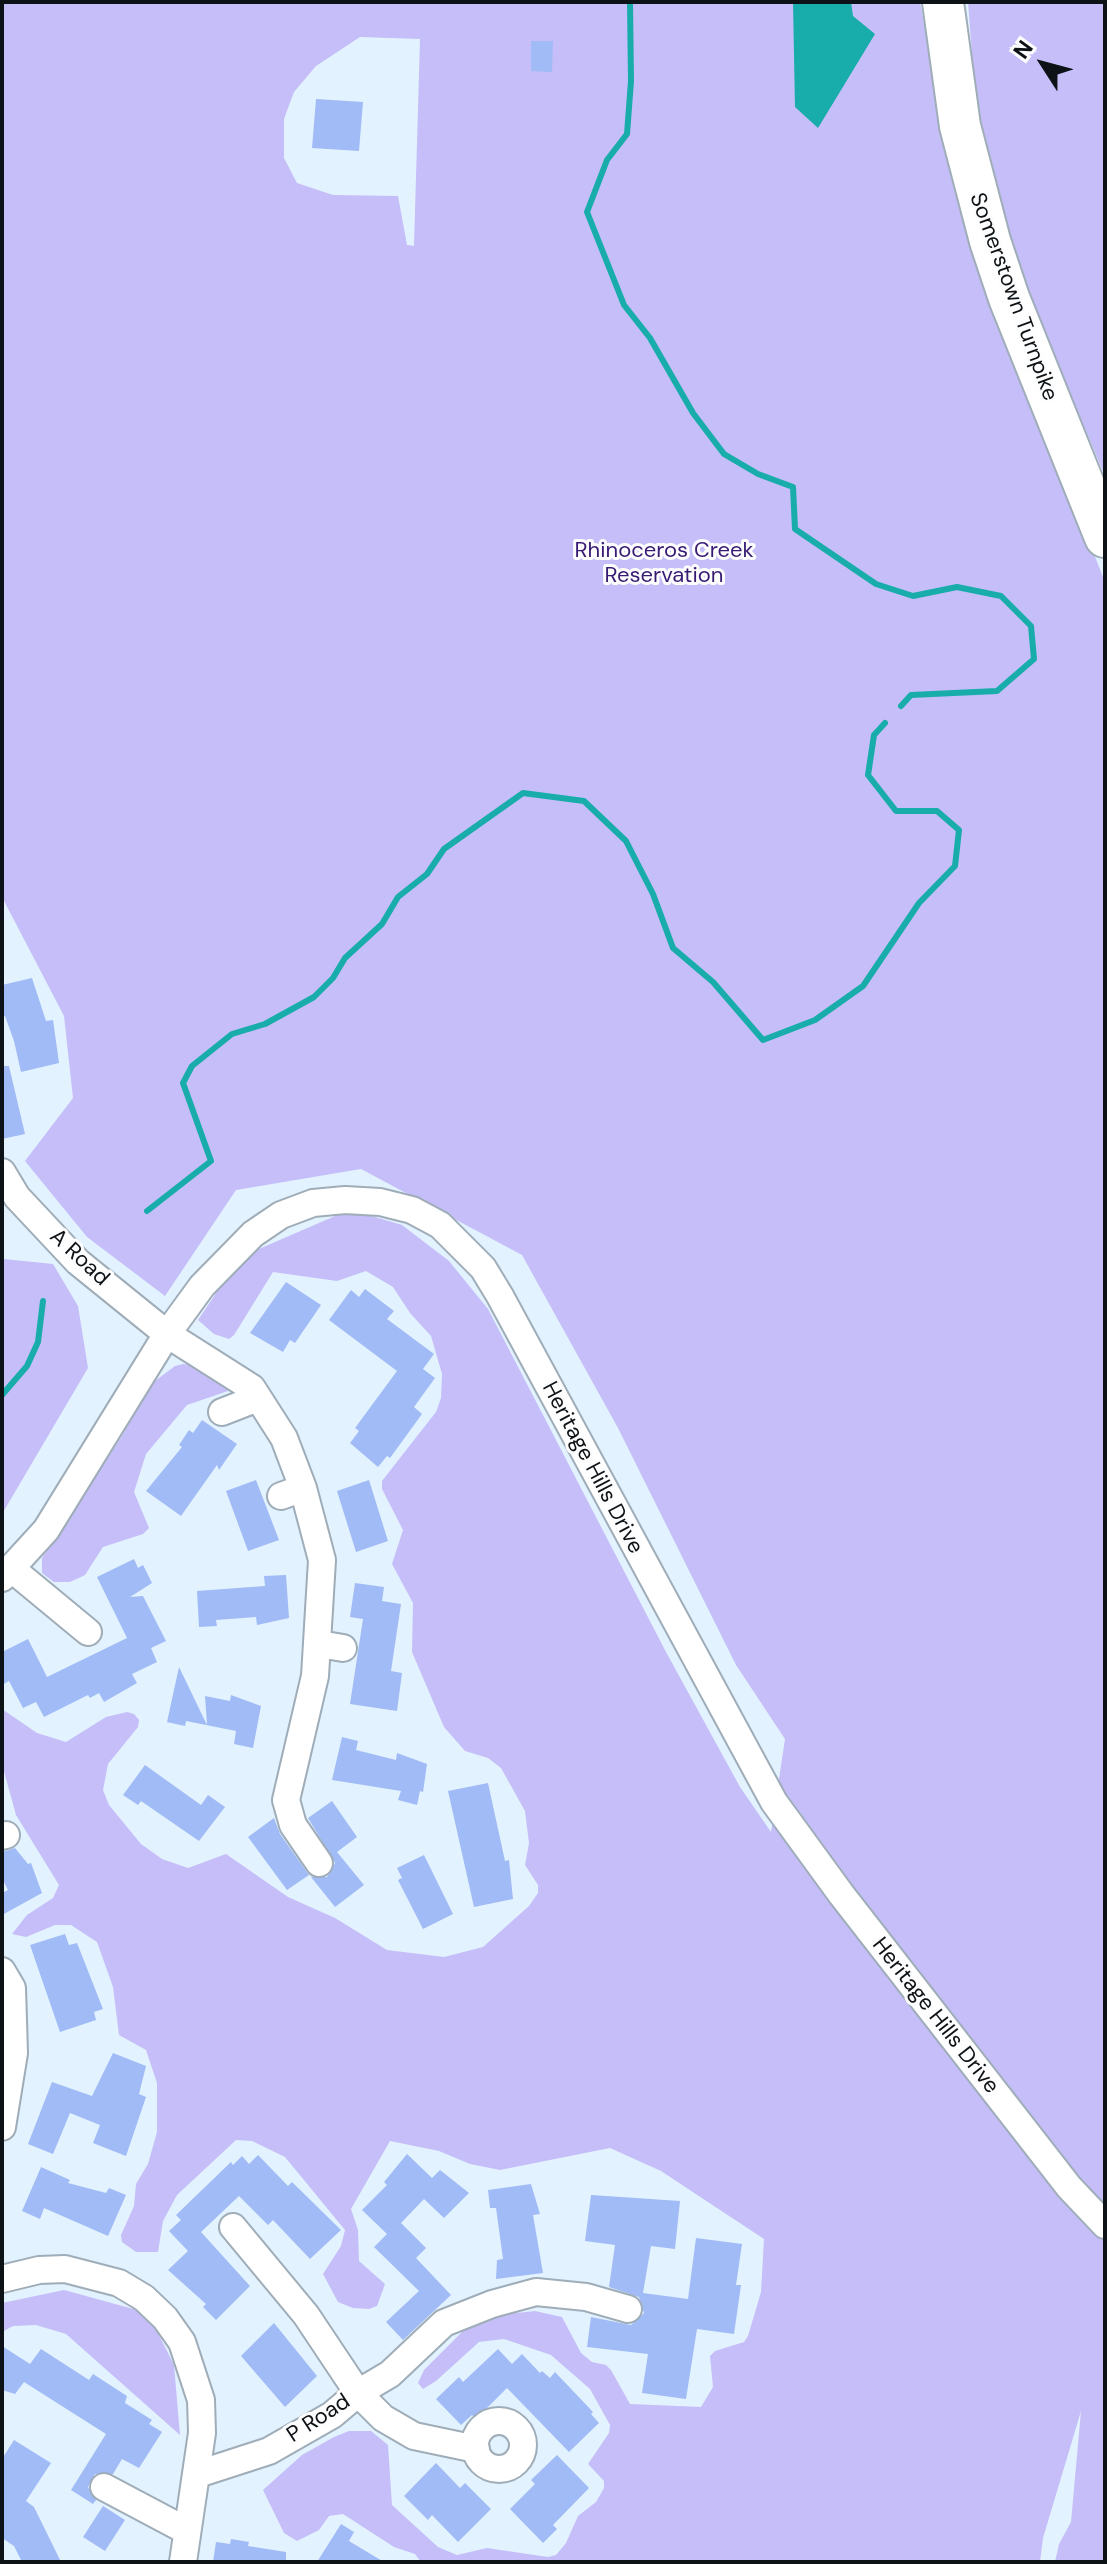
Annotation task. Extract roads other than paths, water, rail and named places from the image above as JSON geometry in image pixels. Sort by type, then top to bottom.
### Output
[{"type":"main road","name":"Somerstown Turnpike","points":[[943,2],[960,126],[990,241],[1009,298],[1105,537]]},
{"type":"street","name":"A Road","points":[[2,1172],[17,1197],[78,1262],[167,1334],[252,1388],[284,1438],[292,1492],[322,1560],[331,1646],[279,1800],[319,1863]]},
{"type":"street","name":"Heritage Hills Drive","points":[[7,1574],[46,1530],[167,1334],[226,1257],[281,1215],[313,1203],[345,1200],[380,1202],[412,1210],[440,1225],[461,1242],[500,1296],[774,1802],[841,1894],[1059,2175],[1105,2225]]},
{"type":"street","points":[[222,1412],[258,1398]]},
{"type":"street","points":[[7,1574],[88,1632]]},
{"type":"street","points":[[2,1971],[12,1988],[3,2120]]},
{"type":"street","points":[[233,2227],[306,2315],[358,2393],[390,2374],[444,2323],[492,2304],[536,2292],[586,2297],[628,2309]]},
{"type":"street","points":[[2,2279],[39,2270],[65,2269],[93,2274],[131,2291],[165,2318],[182,2342],[201,2400],[198,2474],[183,2562]]},
{"type":"street","name":"P Road","points":[[198,2474],[269,2451],[332,2415],[358,2393],[383,2418],[414,2436],[476,2449]]},
{"type":"street","points":[[104,2487],[187,2531]]},
{"type":"waterway","points":[[630,2],[631,81],[627,134],[607,160],[587,212],[624,305],[650,338],[693,413],[724,454],[758,474],[793,487],[795,529],[876,584],[913,596],[957,587],[1001,596],[1031,626],[1034,659],[997,691],[911,695],[901,706]]},
{"type":"waterway","points":[[147,1211],[211,1161],[183,1083],[192,1066],[232,1034],[265,1024],[314,997],[333,978],[345,958],[382,924],[398,897],[427,874],[444,849],[523,793],[584,801],[626,841],[653,894],[673,948],[713,982],[763,1040],[815,1020],[863,986],[919,903],[955,866],[959,830],[937,811],[896,811],[868,775],[874,735],[885,723]]},
{"type":"waterway","points":[[2,1395],[27,1366],[38,1342],[43,1301]]},
{"type":"park label","name":"Rhinoceros Creek Reservation","points":[[664,564]]}]
